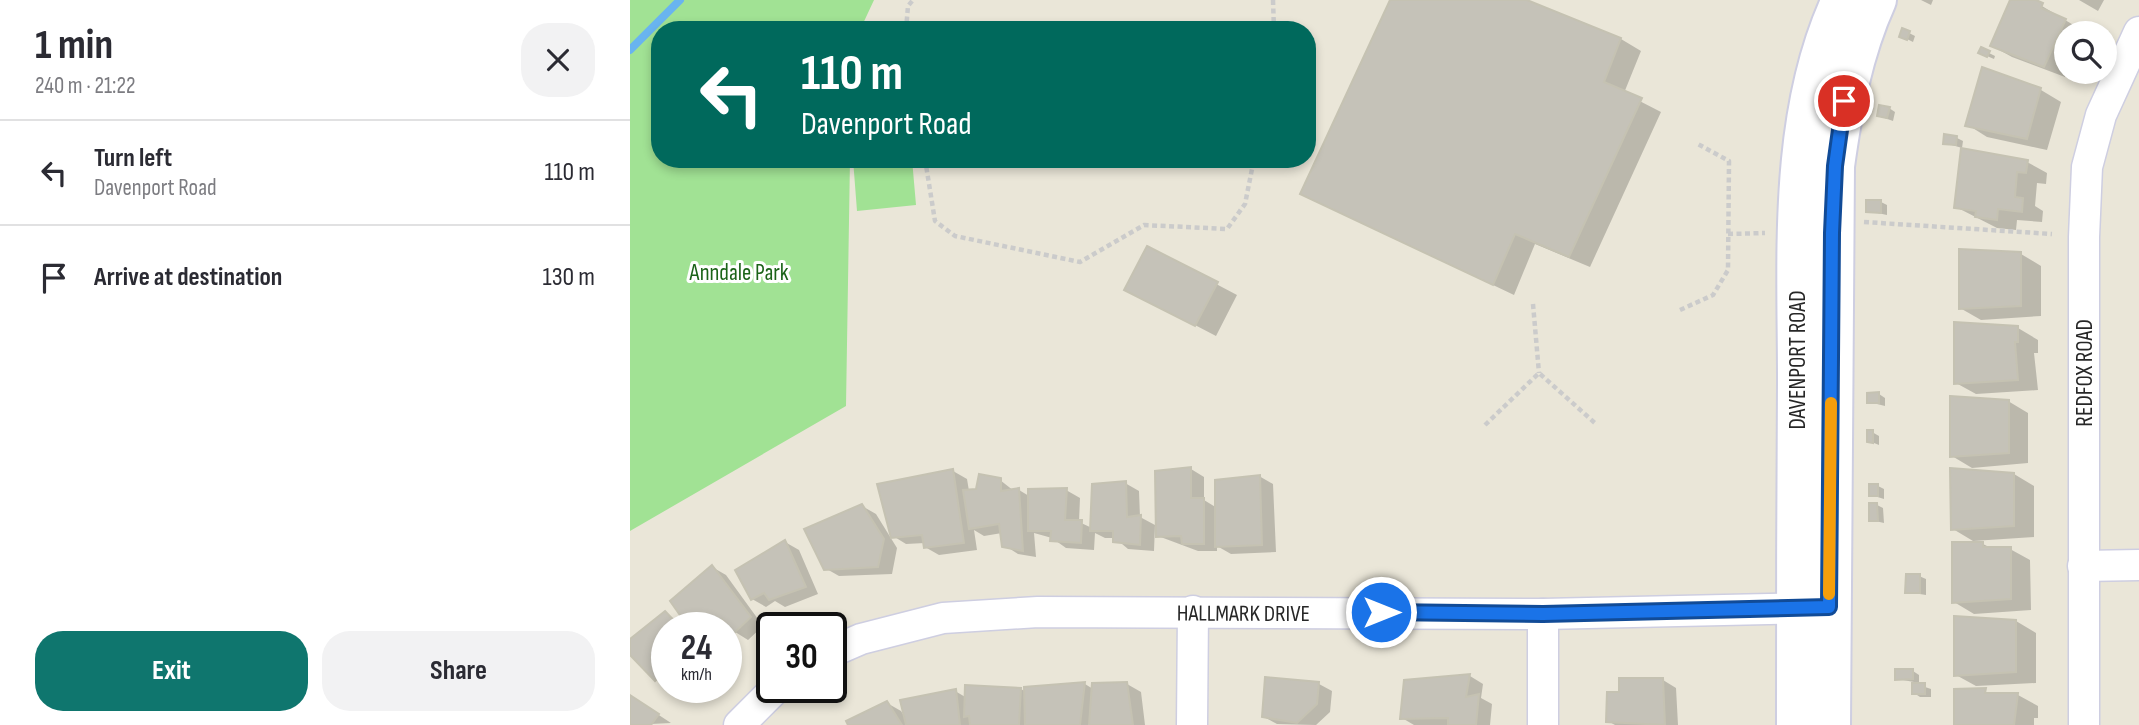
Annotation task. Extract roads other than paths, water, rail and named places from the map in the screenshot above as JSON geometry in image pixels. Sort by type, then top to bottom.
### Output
[{"type":"street","name":"DAVENPORT ROAD","points":[[1831,725],[1813,609],[1797,229],[1801,167],[1811,101],[1831,22],[1841,0]]},
{"type":"street","name":"DAVENPORT ROAD","points":[[1796,725],[1813,609],[1835,166],[1844,101],[1866,24],[1877,0]]},
{"type":"street","name":"REDFOX ROAD","points":[[2084,725],[2084,237],[2087,167],[2101,115],[2139,32]]},
{"type":"street","points":[[2083,566],[2139,565]]},
{"type":"street","name":"HALLMARK DRIVE","points":[[847,645],[943,618],[1038,612],[1543,614],[1813,609]]},
{"type":"street","points":[[1192,725],[1193,611]]},
{"type":"street","points":[[1543,614],[1543,725]]},
{"type":"street","points":[[739,725],[761,703]]},
{"type":"waterway","points":[[659,21],[680,0]]},
{"type":"waterway","points":[[630,50],[651,29]]},
{"type":"park label","name":"Anndale Park","points":[[739,272]]}]
